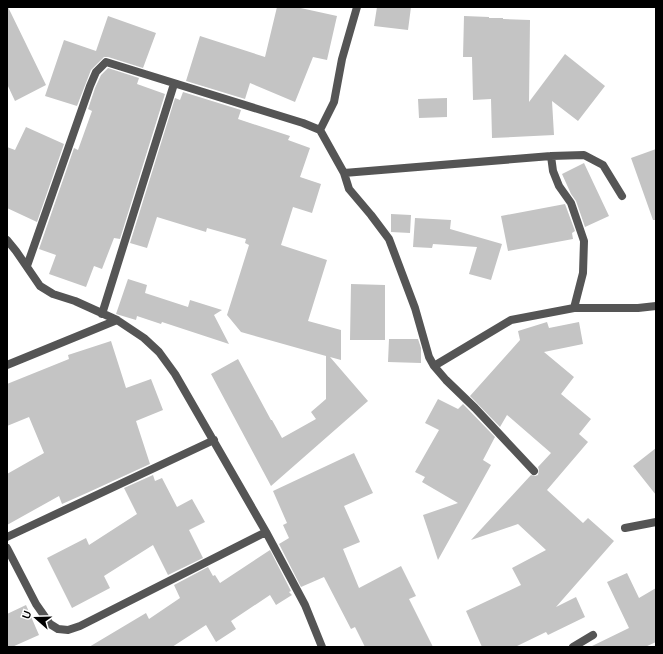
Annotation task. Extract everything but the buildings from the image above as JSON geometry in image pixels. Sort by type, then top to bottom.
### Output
[{"type":"street","points":[[320,130],[334,102],[342,59],[357,7]]},
{"type":"street","points":[[27,266],[87,94],[96,72],[106,62],[303,123],[320,130],[344,173],[349,189],[390,239],[415,308],[429,357],[434,366],[534,471]]},
{"type":"street","points":[[102,314],[174,84]]},
{"type":"street","points":[[344,173],[551,156],[584,155],[603,165],[622,196]]},
{"type":"street","points":[[551,156],[552,171],[559,186],[570,203],[584,241],[583,273],[574,308]]},
{"type":"street","points":[[7,240],[40,286],[53,294],[75,301],[117,320],[144,338],[159,352],[175,374],[266,532],[305,605],[322,647]]},
{"type":"street","points":[[434,366],[511,320],[574,308],[638,308],[656,306]]},
{"type":"street","points":[[7,366],[117,320]]},
{"type":"street","points":[[7,537],[214,440]]},
{"type":"street","points":[[624,528],[656,522]]},
{"type":"street","points":[[7,548],[36,604],[50,624],[58,629],[68,630],[80,626],[266,532]]},
{"type":"street","points":[[573,647],[593,636]]}]
